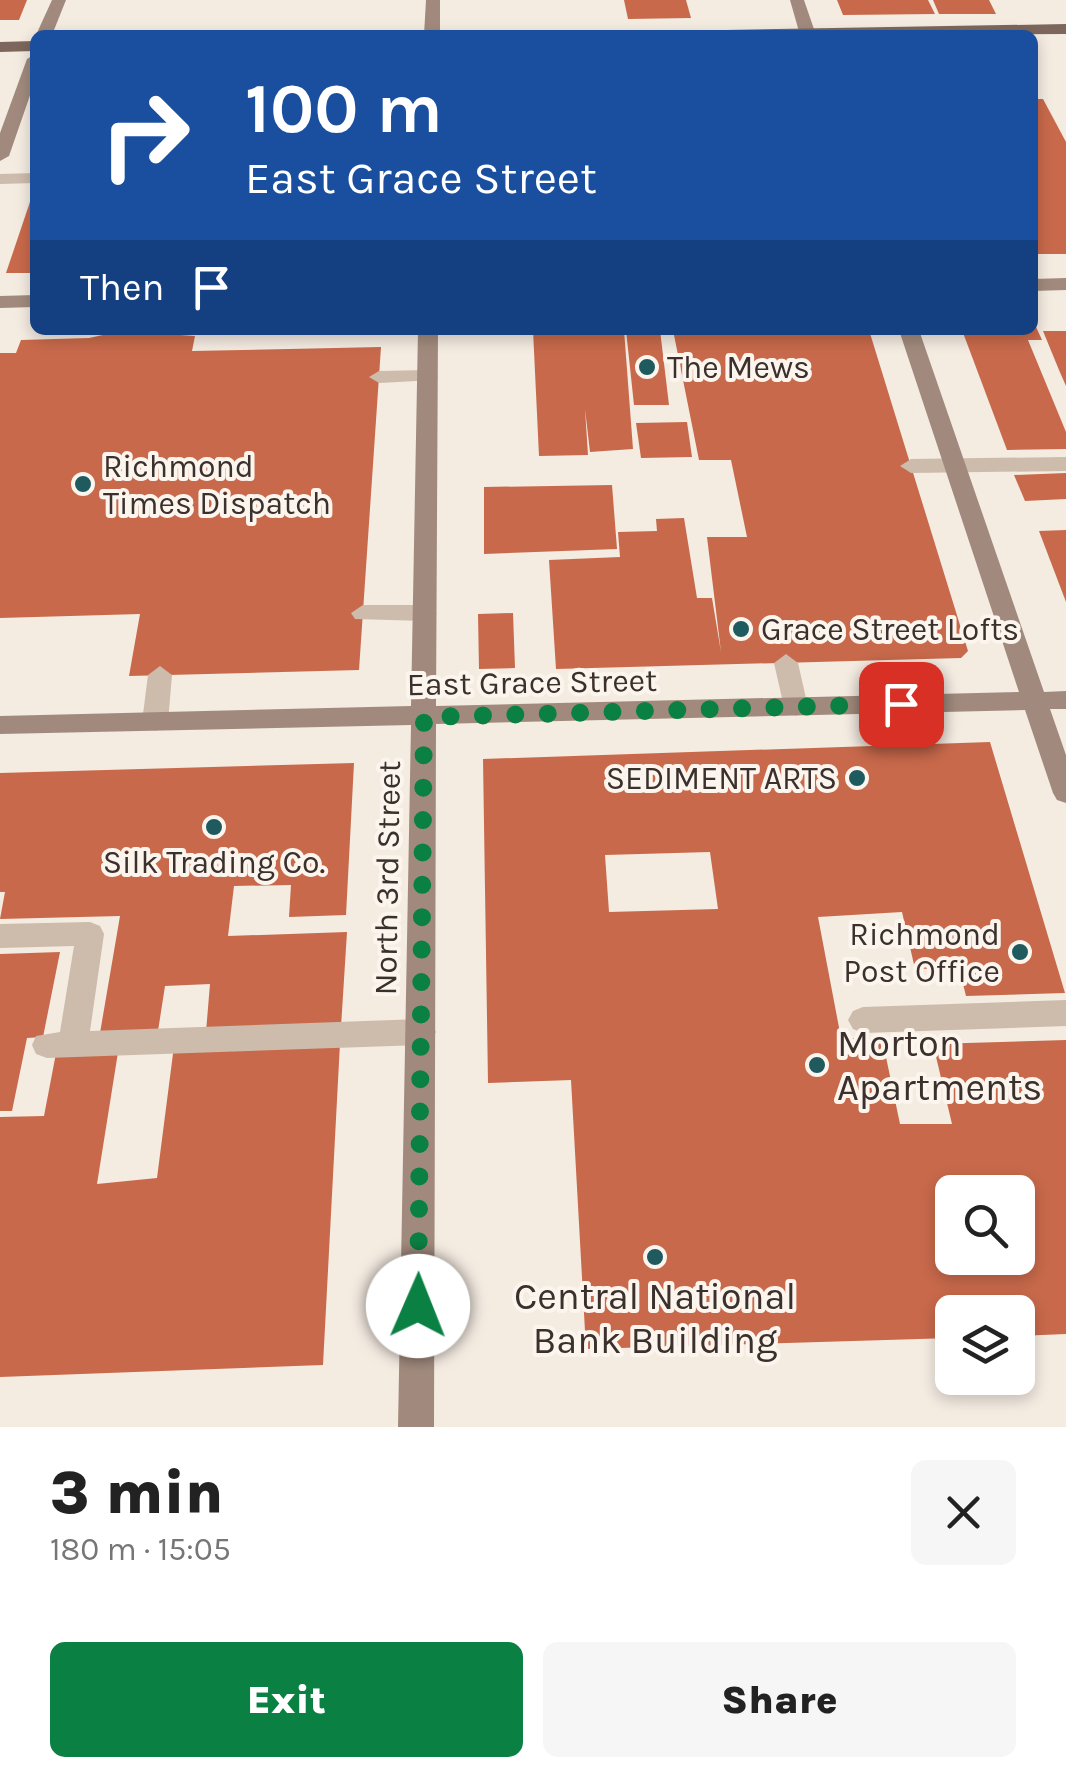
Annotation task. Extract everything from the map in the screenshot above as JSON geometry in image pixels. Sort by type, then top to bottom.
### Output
[{"type":"main road","points":[[1014,30],[1066,29]]},
{"type":"main road","points":[[0,47],[30,46]]},
{"type":"street","points":[[46,30],[59,0]]},
{"type":"street","points":[[432,30],[433,0]]},
{"type":"street","points":[[797,0],[807,30]]},
{"type":"street","points":[[0,156],[30,73]]},
{"type":"street","points":[[1038,285],[1066,284]]},
{"type":"street","points":[[0,302],[30,302]]},
{"type":"street","name":"North 3rd Street","points":[[416,1427],[428,335]]},
{"type":"street","points":[[911,335],[1066,793]]},
{"type":"street","name":"East Grace Street","points":[[0,726],[1066,700]]},
{"type":"lane","points":[[0,179],[30,178]]},
{"type":"lane","points":[[379,376],[428,376]]},
{"type":"lane","points":[[911,466],[1066,464]]},
{"type":"lane","points":[[363,613],[425,613]]},
{"type":"lane","points":[[786,662],[796,707]]},
{"type":"lane","points":[[154,722],[160,675]]},
{"type":"lane","points":[[0,936],[90,934],[60,1045],[420,1032]]},
{"type":"lane","points":[[862,1020],[1066,1012]]},
{"type":"building","points":[[0,0],[27,0],[19,20],[0,20]]},
{"type":"building","points":[[624,0],[686,0],[691,18],[628,19]]},
{"type":"building","points":[[837,0],[928,0],[935,14],[843,15]]},
{"type":"building","points":[[933,0],[989,0],[996,14],[939,14]]},
{"type":"building","points":[[1038,99],[1043,99],[1066,142],[1066,254],[1038,254]]},
{"type":"building","points":[[30,202],[30,273],[6,273]]},
{"type":"building","points":[[1038,331],[1042,340],[1028,340],[1066,432],[1066,449],[1007,450],[964,335],[1038,335]]},
{"type":"building","points":[[1043,331],[1066,331],[1066,386],[1059,370]]},
{"type":"building","points":[[533,335],[624,335],[633,449],[590,452],[585,409],[588,455],[539,456]]},
{"type":"building","name":"The Mews","points":[[627,335],[661,335],[669,405],[634,405]]},
{"type":"building","points":[[674,335],[871,335],[968,651],[961,658],[556,669],[549,560],[620,557],[618,532],[657,531],[656,519],[684,518],[697,598],[712,598],[721,652],[707,537],[747,537],[731,460],[699,460]]},
{"type":"building","points":[[195,336],[192,351],[381,347],[359,670],[129,676],[140,614],[0,618],[0,353],[16,353],[21,340]]},
{"type":"building","points":[[687,422],[692,457],[641,458],[636,423]]},
{"type":"building","points":[[1066,473],[1066,499],[1025,501],[1014,475]]},
{"type":"building","points":[[612,485],[617,549],[484,554],[484,487]]},
{"type":"building","points":[[1066,530],[1066,602],[1039,531]]},
{"type":"building","points":[[513,613],[515,668],[479,669],[478,614]]},
{"type":"building","points":[[990,742],[1065,993],[966,996],[959,968],[915,969],[902,912],[818,917],[841,1038],[882,1038],[900,1124],[952,1124],[933,1044],[1066,1040],[1066,1334],[1035,1335],[1035,1295],[935,1295],[935,1339],[586,1349],[571,1080],[488,1083],[483,759]],"holes":[[[710,852],[718,909],[609,912],[605,855]]]},
{"type":"building","points":[[354,763],[346,915],[289,917],[291,885],[234,886],[228,936],[347,932],[341,1027],[206,1032],[210,984],[165,986],[158,1031],[100,1033],[120,916],[0,919],[5,892],[0,892],[0,773]]},
{"type":"building","points":[[60,952],[43,1037],[27,1038],[12,1111],[0,1111],[0,954]]},
{"type":"building","points":[[340,1043],[323,1365],[0,1377],[0,1117],[44,1116],[57,1048],[119,1046],[97,1184],[157,1178],[174,1046]]},
{"type":"place","name":"The Mews","points":[[647,367]]},
{"type":"place","name":"Richmond Times Dispatch","points":[[83,484]]},
{"type":"place","name":"Grace Street Lofts","points":[[741,629]]},
{"type":"place","name":"SEDIMENT ARTS","points":[[857,778]]},
{"type":"place","name":"Silk Trading Co.","points":[[214,827]]},
{"type":"place","name":"Richmond Post Office","points":[[1020,952]]},
{"type":"place","name":"Morton Apartments","points":[[817,1065]]},
{"type":"place","name":"Central National Bank Building","points":[[655,1257]]},
{"type":"route","points":[[418,1306],[424,717],[901,704]]}]
